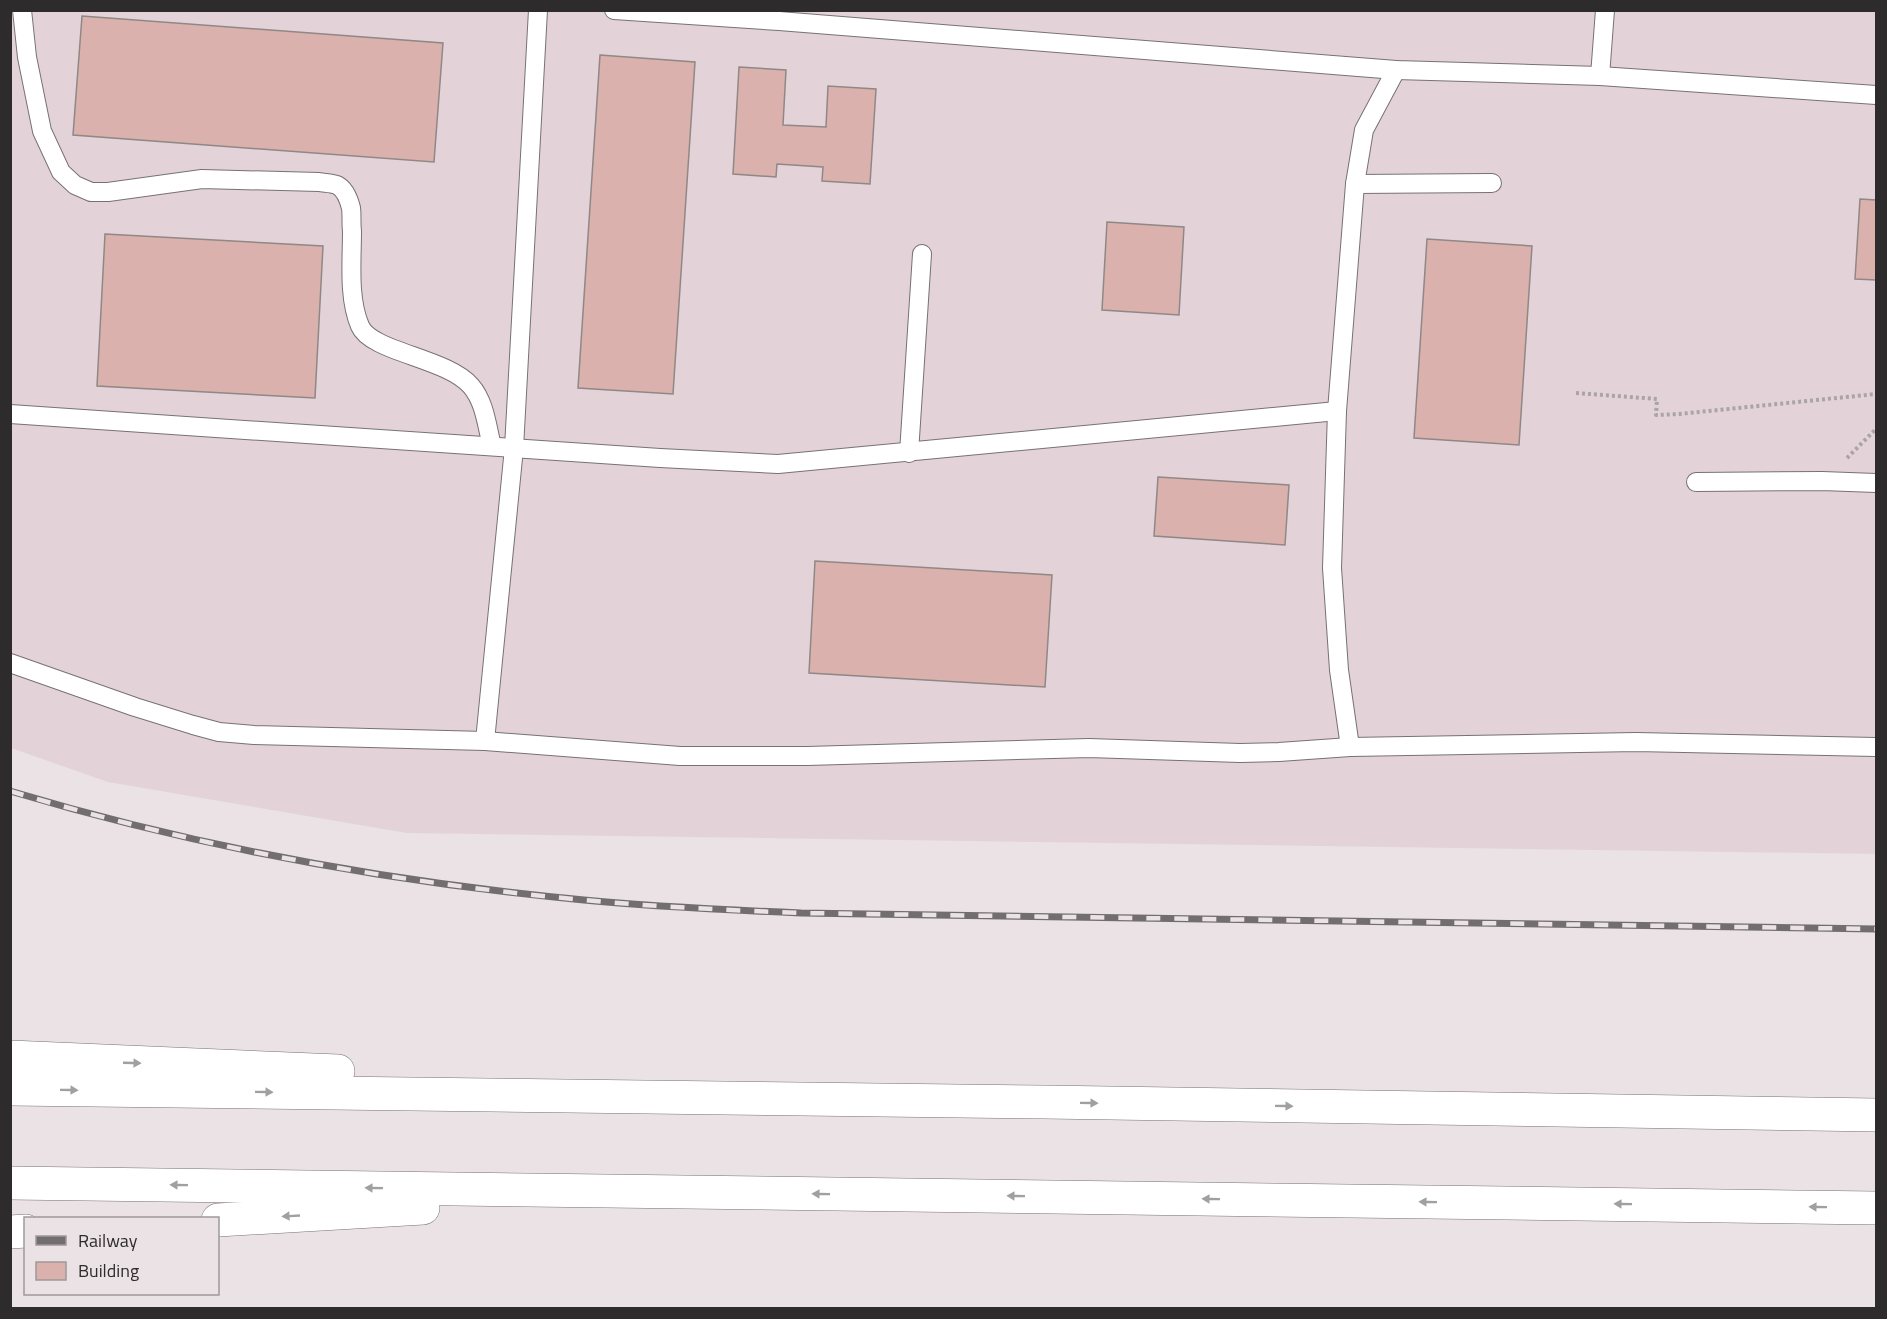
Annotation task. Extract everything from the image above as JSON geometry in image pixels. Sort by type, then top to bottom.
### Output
[{"type":"highway","points":[[10,1057],[1045,1102]]},
{"type":"highway","points":[[10,1089],[1876,1115]]},
{"type":"highway","points":[[10,1183],[1876,1208]]},
{"type":"highway","points":[[219,1220],[367,1212],[622,1191]]},
{"type":"lane","points":[[22,10],[27,57],[42,131],[61,172],[75,185],[91,192],[108,192],[202,179],[319,182],[338,186],[346,195],[351,209],[353,294],[361,329],[387,346],[436,363],[453,372],[471,386],[482,407],[492,446]]},
{"type":"lane","points":[[485,741],[514,448],[538,10]]},
{"type":"lane","points":[[614,10],[780,16],[1396,70],[1600,76],[1876,95]]},
{"type":"lane","points":[[1600,76],[1605,10]]},
{"type":"lane","points":[[1350,747],[1339,670],[1332,568],[1337,411],[1355,183],[1365,130],[1396,70]]},
{"type":"lane","points":[[1355,183],[1492,183]]},
{"type":"lane","points":[[909,453],[922,254]]},
{"type":"lane","points":[[10,414],[778,464],[1337,411]]},
{"type":"lane","points":[[1696,482],[1876,483]]},
{"type":"lane","points":[[10,663],[135,707],[219,732],[254,735],[485,741],[680,756],[807,756],[1089,748],[1240,753],[1350,747],[1636,742],[1876,747]]},
{"type":"path","points":[[1576,393],[1657,399],[1656,415],[1876,394]]},
{"type":"shaded area","points":[[11,11],[1876,11],[1876,854],[407,833],[108,782],[11,748]]},
{"type":"building","points":[[82,16],[443,43],[434,162],[73,135]]},
{"type":"building","points":[[600,55],[695,62],[673,394],[578,388]]},
{"type":"building","points":[[739,67],[786,70],[783,125],[826,127],[828,86],[876,89],[870,184],[822,181],[823,167],[777,164],[776,177],[733,174]]},
{"type":"building","points":[[1860,199],[1876,200],[1876,280],[1855,279]]},
{"type":"building","points":[[1107,222],[1184,227],[1179,315],[1102,310]]},
{"type":"building","points":[[105,234],[323,246],[315,398],[97,386]]},
{"type":"building","points":[[1427,239],[1532,246],[1519,445],[1414,438]]},
{"type":"building","points":[[1158,477],[1289,485],[1285,545],[1154,536]]},
{"type":"building","points":[[815,561],[1052,575],[1045,687],[809,673]]},
{"type":"railway","points":[[10,791],[151,829],[294,860],[438,883],[638,905],[801,913],[1876,929]]}]
